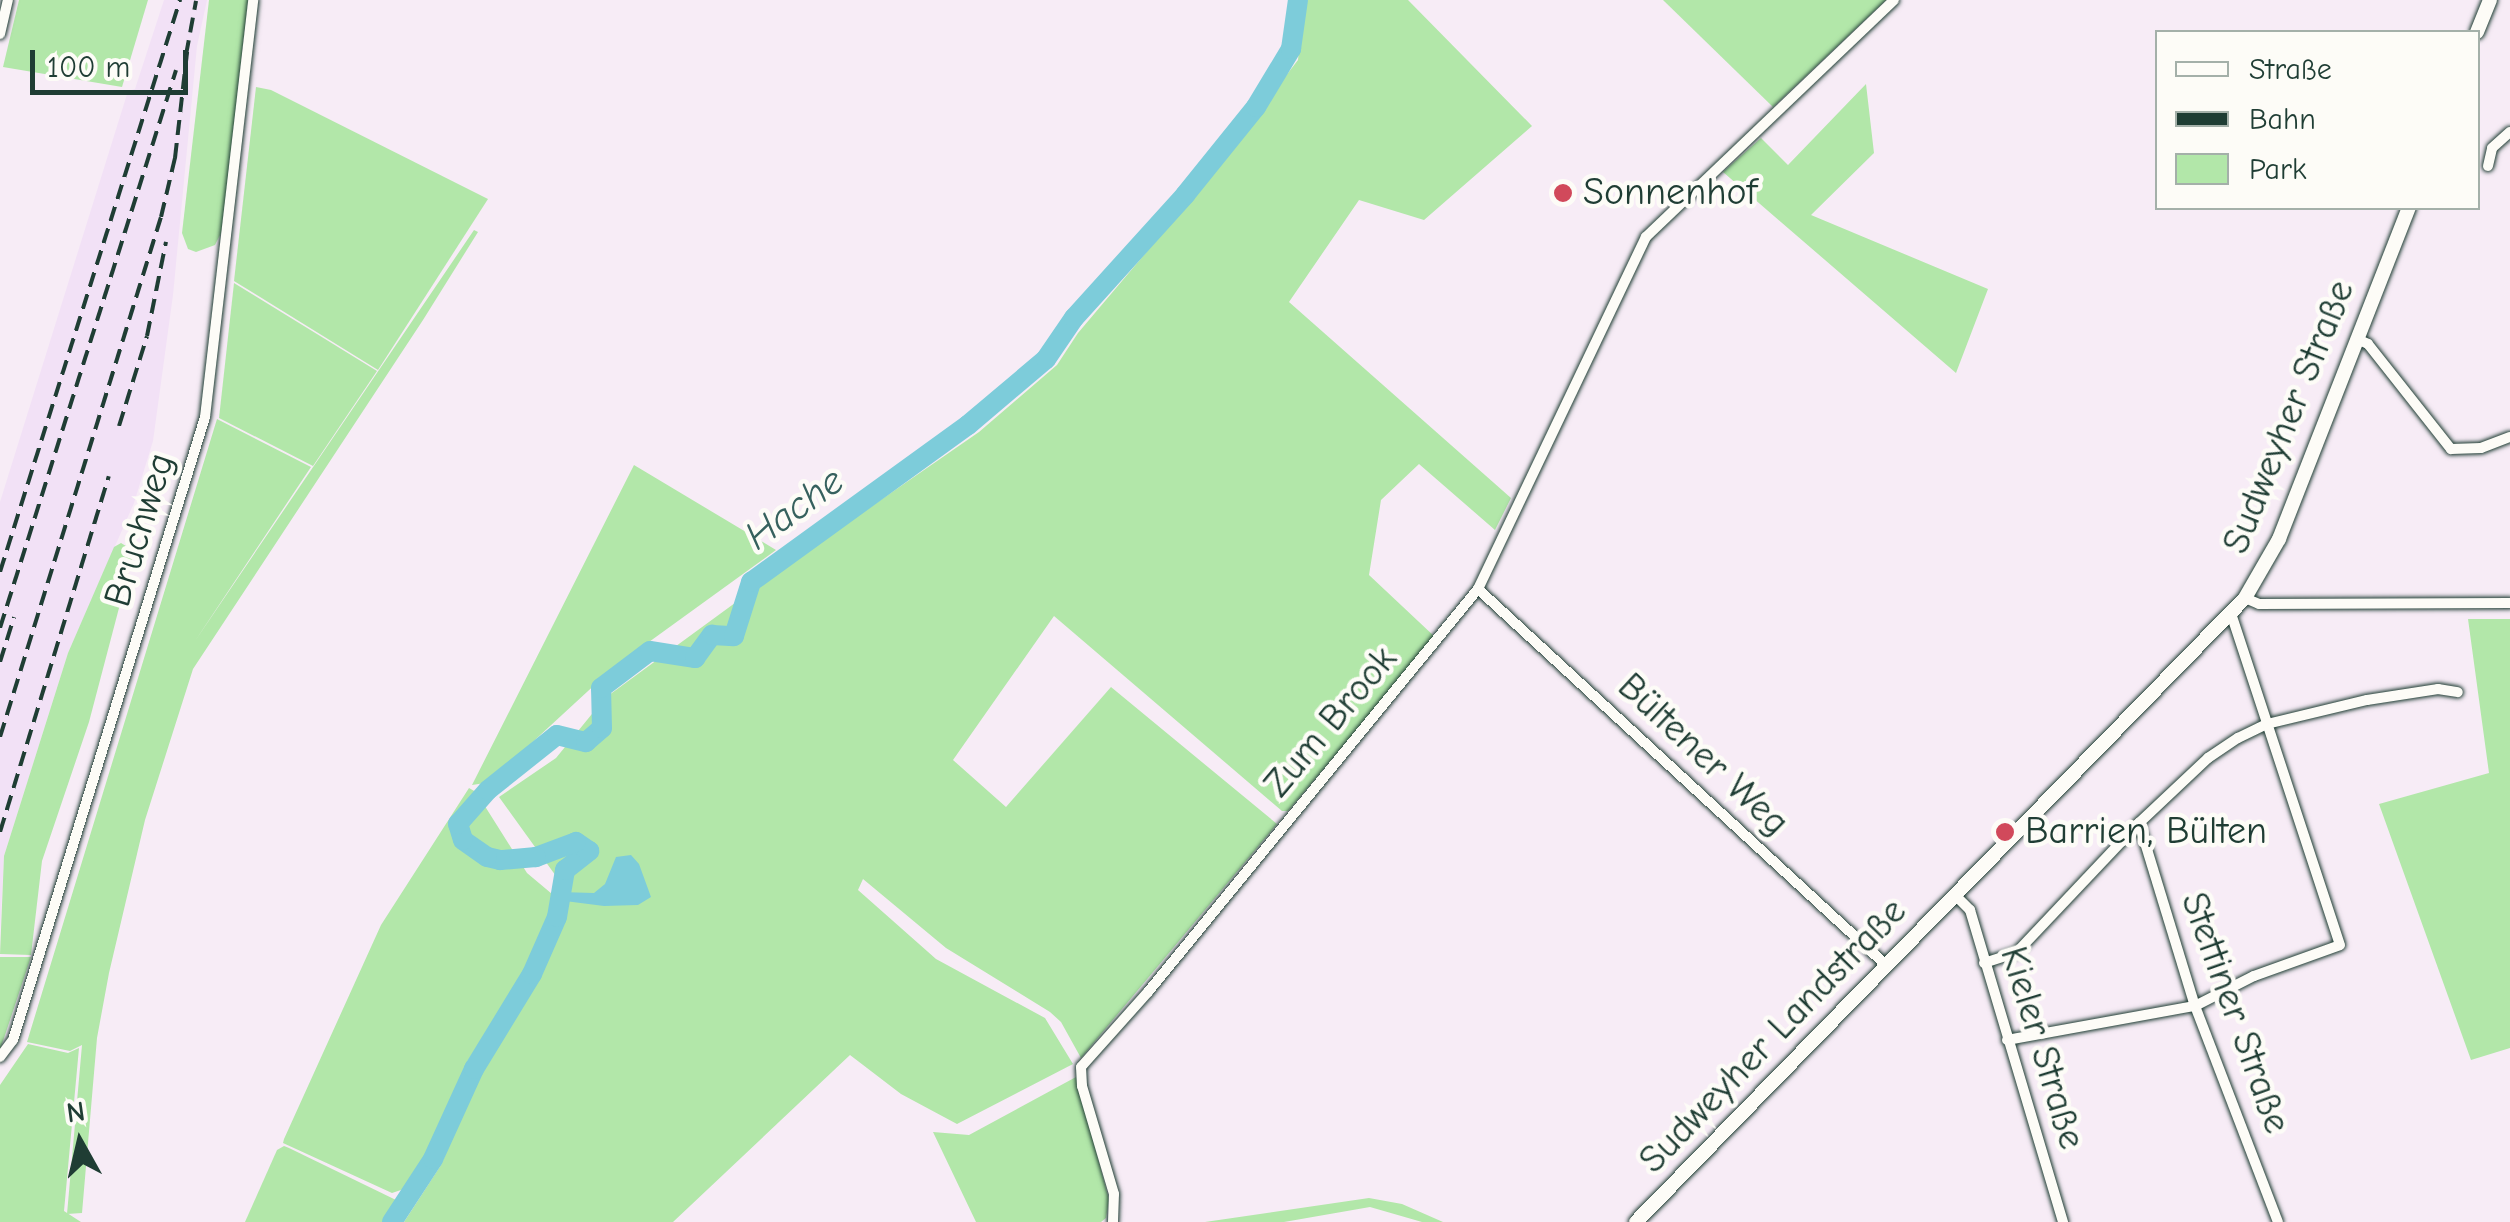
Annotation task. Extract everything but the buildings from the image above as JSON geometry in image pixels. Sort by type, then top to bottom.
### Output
[{"type":"main road","points":[[2478,30],[2490,0]]},
{"type":"main road","name":"Sudweyher Straße","points":[[1956,896],[2245,598],[2279,539],[2407,210]]},
{"type":"main road","name":"Sudweyher Landstraße","points":[[1636,1222],[1956,896]]},
{"type":"street","points":[[0,34],[8,0]]},
{"type":"street","name":"Bruchweg","points":[[0,1058],[14,1040],[206,416],[253,0]]},
{"type":"street","name":"Zum Brook","points":[[1113,1222],[1114,1194],[1080,1067],[1148,992],[1478,588],[1646,237],[1894,0]]},
{"type":"street","points":[[2488,166],[2492,148],[2510,132]]},
{"type":"street","points":[[2357,339],[2368,344],[2450,449],[2482,448],[2510,437]]},
{"type":"street","name":"Bültener Weg","points":[[1478,588],[1887,966]]},
{"type":"street","points":[[2245,598],[2259,604],[2510,603]]},
{"type":"street","points":[[2006,1040],[2195,1006],[2254,976],[2340,945],[2231,614]]},
{"type":"street","points":[[1984,963],[2017,952],[2138,823],[2208,758],[2267,724],[2367,700],[2438,689],[2458,692]]},
{"type":"street","name":"Stettiner Straße","points":[[2138,823],[2195,1006],[2278,1222]]},
{"type":"street","name":"Kieler Straße","points":[[1956,896],[1970,910],[2063,1222]]},
{"type":"shaded area","points":[[164,0],[207,0],[197,46],[173,295],[153,441],[134,503],[68,653],[4,856],[0,934],[0,502],[128,91],[135,89]]},
{"type":"green space","points":[[19,0],[148,0],[122,87],[3,67]]},
{"type":"green space","points":[[209,0],[248,0],[222,231],[215,245],[196,252],[188,249],[182,233]]},
{"type":"green space","points":[[1304,0],[1408,0],[1532,126],[1424,220],[1359,200],[1289,302],[1511,498],[1495,530],[1419,464],[1381,500],[1369,575],[1435,637],[1288,811],[1282,811],[1054,616],[953,760],[1006,807],[1111,687],[1277,824],[1081,1058],[1061,1022],[1050,1012],[946,948],[863,879],[858,890],[936,959],[1045,1018],[1073,1064],[957,1124],[901,1094],[850,1055],[673,1222],[404,1222],[441,1165],[479,1075],[538,977],[561,922],[566,890],[499,797],[556,758],[605,698],[791,562],[979,432],[1057,365],[1078,333],[1188,203],[1298,60]]},
{"type":"green space","points":[[1663,0],[1886,0],[1773,107]]},
{"type":"green space","points":[[1866,84],[1874,153],[1811,215],[1988,289],[1956,373],[1723,172],[1761,138],[1788,165]]},
{"type":"green space","points":[[256,87],[271,90],[488,199],[378,370],[234,281]]},
{"type":"green space","points":[[474,230],[478,232],[423,320],[193,669],[145,820],[109,973],[97,1038],[82,1213],[67,1214],[82,1045],[70,1051],[27,1042],[217,419],[311,467],[195,641]]},
{"type":"green space","points":[[234,283],[377,371],[313,466],[219,418]]},
{"type":"green space","points":[[634,465],[776,550],[613,668],[499,773],[485,783],[472,785]]},
{"type":"green space","points":[[121,543],[134,551],[89,722],[42,861],[31,955],[0,954],[4,856],[68,653],[114,547]]},
{"type":"green space","points":[[2468,619],[2510,619],[2510,1048],[2471,1060],[2379,804],[2489,773]]},
{"type":"green space","points":[[469,788],[476,792],[527,873],[552,894],[553,916],[525,972],[467,1062],[418,1170],[404,1189],[392,1193],[283,1143],[381,925]]},
{"type":"green space","points":[[0,957],[31,957],[0,1050]]},
{"type":"green space","points":[[28,1044],[68,1053],[79,1048],[64,1211],[81,1222],[0,1222],[0,1085]]},
{"type":"green space","points":[[1076,1077],[1109,1200],[1106,1218],[1101,1222],[976,1222],[933,1132],[969,1135]]},
{"type":"green space","points":[[284,1146],[396,1200],[383,1222],[245,1222],[277,1150]]},
{"type":"green space","points":[[1369,1198],[1402,1204],[1443,1222],[1422,1222],[1370,1207],[1284,1222],[1205,1222]]},
{"type":"water","points":[[631,855],[639,864],[651,897],[638,905],[565,901],[557,917],[559,892],[594,893],[605,884],[616,857]]},
{"type":"waterway","name":"Hache","points":[[392,1222],[433,1159],[474,1069],[532,974],[557,917],[565,870],[589,851],[576,842],[536,857],[500,860],[487,857],[463,840],[458,824],[488,790],[557,735],[586,742],[602,728],[601,688],[650,651],[695,658],[712,635],[734,636],[751,582],[968,425],[1046,359],[1074,318],[1185,195],[1256,107],[1291,49],[1298,0]]},
{"type":"railway","points":[[0,572],[180,0]]},
{"type":"railway","points":[[186,55],[196,1]]},
{"type":"railway","points":[[0,737],[161,217],[175,158],[188,44]]},
{"type":"railway","points":[[0,628],[176,70]]},
{"type":"railway","points":[[119,426],[147,336],[166,242]]},
{"type":"railway","points":[[0,832],[109,476]]},
{"type":"railway","points":[[0,662],[14,617]]},
{"type":"place","name":"Sonnenhof","points":[[1563,193]]},
{"type":"place","name":"Barrien, Bülten","points":[[2005,832]]}]
